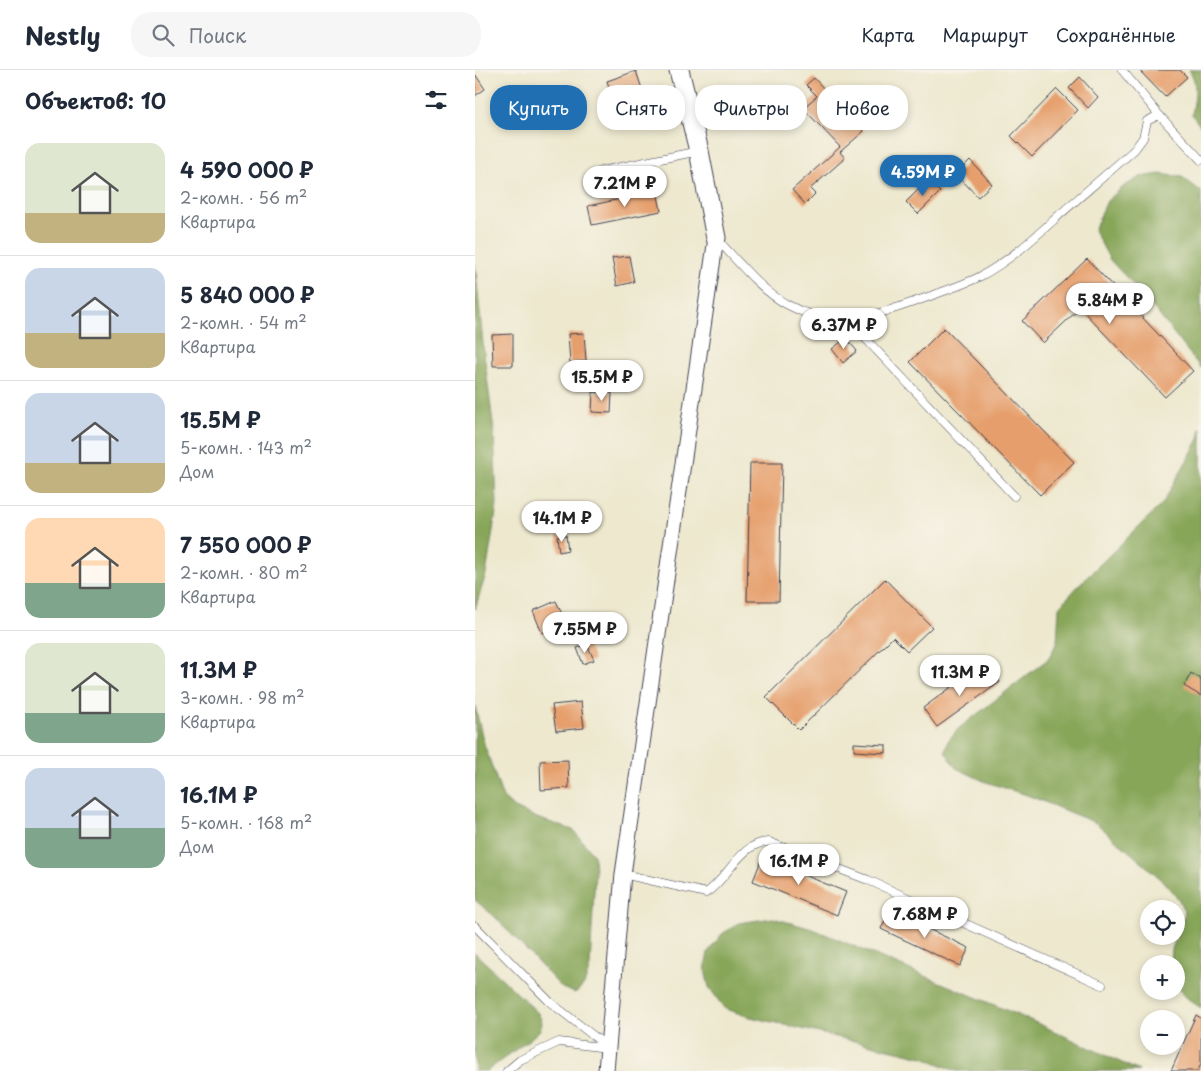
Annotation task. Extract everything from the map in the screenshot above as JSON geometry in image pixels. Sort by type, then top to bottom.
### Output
[{"type":"street","points":[[606,1071],[623,874],[716,238],[699,151],[679,70]]},
{"type":"lane","points":[[1122,70],[1159,115],[1201,160]]},
{"type":"lane","points":[[716,238],[764,287],[787,305],[825,318],[848,320],[871,316],[952,288],[979,276],[1002,262],[1031,240],[1134,150],[1143,138],[1147,121],[1159,115]]},
{"type":"lane","points":[[601,171],[699,151]]},
{"type":"lane","points":[[848,320],[1014,496]]},
{"type":"lane","points":[[623,874],[706,893],[715,887],[749,848],[760,842],[769,842],[868,880],[1102,985]]},
{"type":"lane","points":[[475,926],[550,1002],[609,1048]]},
{"type":"lane","points":[[507,1071],[520,1060],[559,1042],[609,1048]]},
{"type":"green space","points":[[1189,70],[1201,70],[1201,127],[1192,115],[1195,86]]},
{"type":"green space","points":[[1160,174],[1182,177],[1201,191],[1201,368],[1145,297],[1110,260],[1094,230],[1107,201],[1123,187],[1140,177]]},
{"type":"green space","points":[[475,263],[494,431],[497,505],[486,574],[475,609]]},
{"type":"green space","points":[[1201,428],[1201,1008],[1185,997],[1185,955],[1172,955],[1173,945],[1185,945],[1185,900],[1179,900],[1161,879],[1096,823],[1027,795],[986,782],[956,768],[945,751],[948,741],[958,729],[1048,659],[1057,643],[1059,607],[1163,503],[1199,439]]},
{"type":"green space","points":[[475,706],[484,744],[503,798],[513,807],[537,818],[573,830],[594,855],[595,873],[590,966],[584,985],[575,993],[562,988],[495,917],[475,900]]},
{"type":"green space","points":[[773,918],[813,929],[1037,1023],[1139,1071],[956,1071],[923,1057],[746,1016],[724,1008],[709,987],[705,970],[708,952],[722,934],[739,923]]},
{"type":"green space","points":[[475,953],[538,1013],[542,1022],[540,1030],[487,1071],[475,1071]]},
{"type":"building","points":[[1139,70],[1180,70],[1187,77],[1165,97]]},
{"type":"building","points":[[636,71],[641,85],[608,85],[607,81]]},
{"type":"building","points":[[475,74],[485,89],[475,96]]},
{"type":"building","points":[[1080,77],[1098,97],[1088,108],[1069,88]]},
{"type":"building","points":[[814,78],[820,85],[817,85],[817,96],[807,85]]},
{"type":"building","points":[[1057,89],[1078,110],[1032,157],[1011,136]]},
{"type":"building","points":[[817,96],[817,123],[807,112],[807,105]]},
{"type":"building","points":[[824,130],[864,131],[840,152],[845,158],[810,189],[815,194],[805,204],[792,190],[840,147]]},
{"type":"building","points":[[970,160],[992,184],[978,197],[956,174]]},
{"type":"building","points":[[928,180],[940,192],[918,214],[906,202]]},
{"type":"building","points":[[657,191],[661,211],[592,225],[588,206]]},
{"type":"building","points":[[629,256],[634,282],[617,286],[612,258]]},
{"type":"building","points":[[1087,259],[1193,371],[1165,397],[1080,308],[1043,343],[1022,321]]},
{"type":"building","points":[[944,328],[1074,462],[1040,495],[910,362]]},
{"type":"building","points":[[584,333],[586,361],[570,363],[568,334]]},
{"type":"building","points":[[513,334],[513,366],[493,366],[492,335]]},
{"type":"building","points":[[846,338],[857,351],[843,363],[832,349]]},
{"type":"building","points":[[593,392],[612,393],[611,413],[592,412]]},
{"type":"building","points":[[750,463],[782,463],[779,601],[747,601]]},
{"type":"building","points":[[566,535],[568,550],[559,552],[557,536]]},
{"type":"building","points":[[885,579],[932,627],[907,651],[893,637],[799,730],[766,697]]},
{"type":"building","points":[[556,601],[566,623],[542,633],[533,611]]},
{"type":"building","points":[[587,644],[594,660],[583,664],[577,648]]},
{"type":"building","points":[[976,669],[983,679],[993,672],[1000,682],[937,727],[923,708]]},
{"type":"building","points":[[1191,673],[1201,679],[1201,696],[1184,686]]},
{"type":"building","points":[[581,702],[584,728],[556,731],[552,705]]},
{"type":"building","points":[[854,743],[886,745],[886,753],[854,751]]},
{"type":"building","points":[[568,760],[569,788],[541,790],[540,761]]},
{"type":"building","points":[[762,858],[846,892],[837,915],[753,881]]},
{"type":"building","points":[[890,911],[969,948],[960,966],[881,929]]},
{"type":"building","points":[[1196,1015],[1201,1018],[1201,1064],[1198,1071],[1171,1071],[1178,1055],[1185,1055],[1185,1040]]}]
